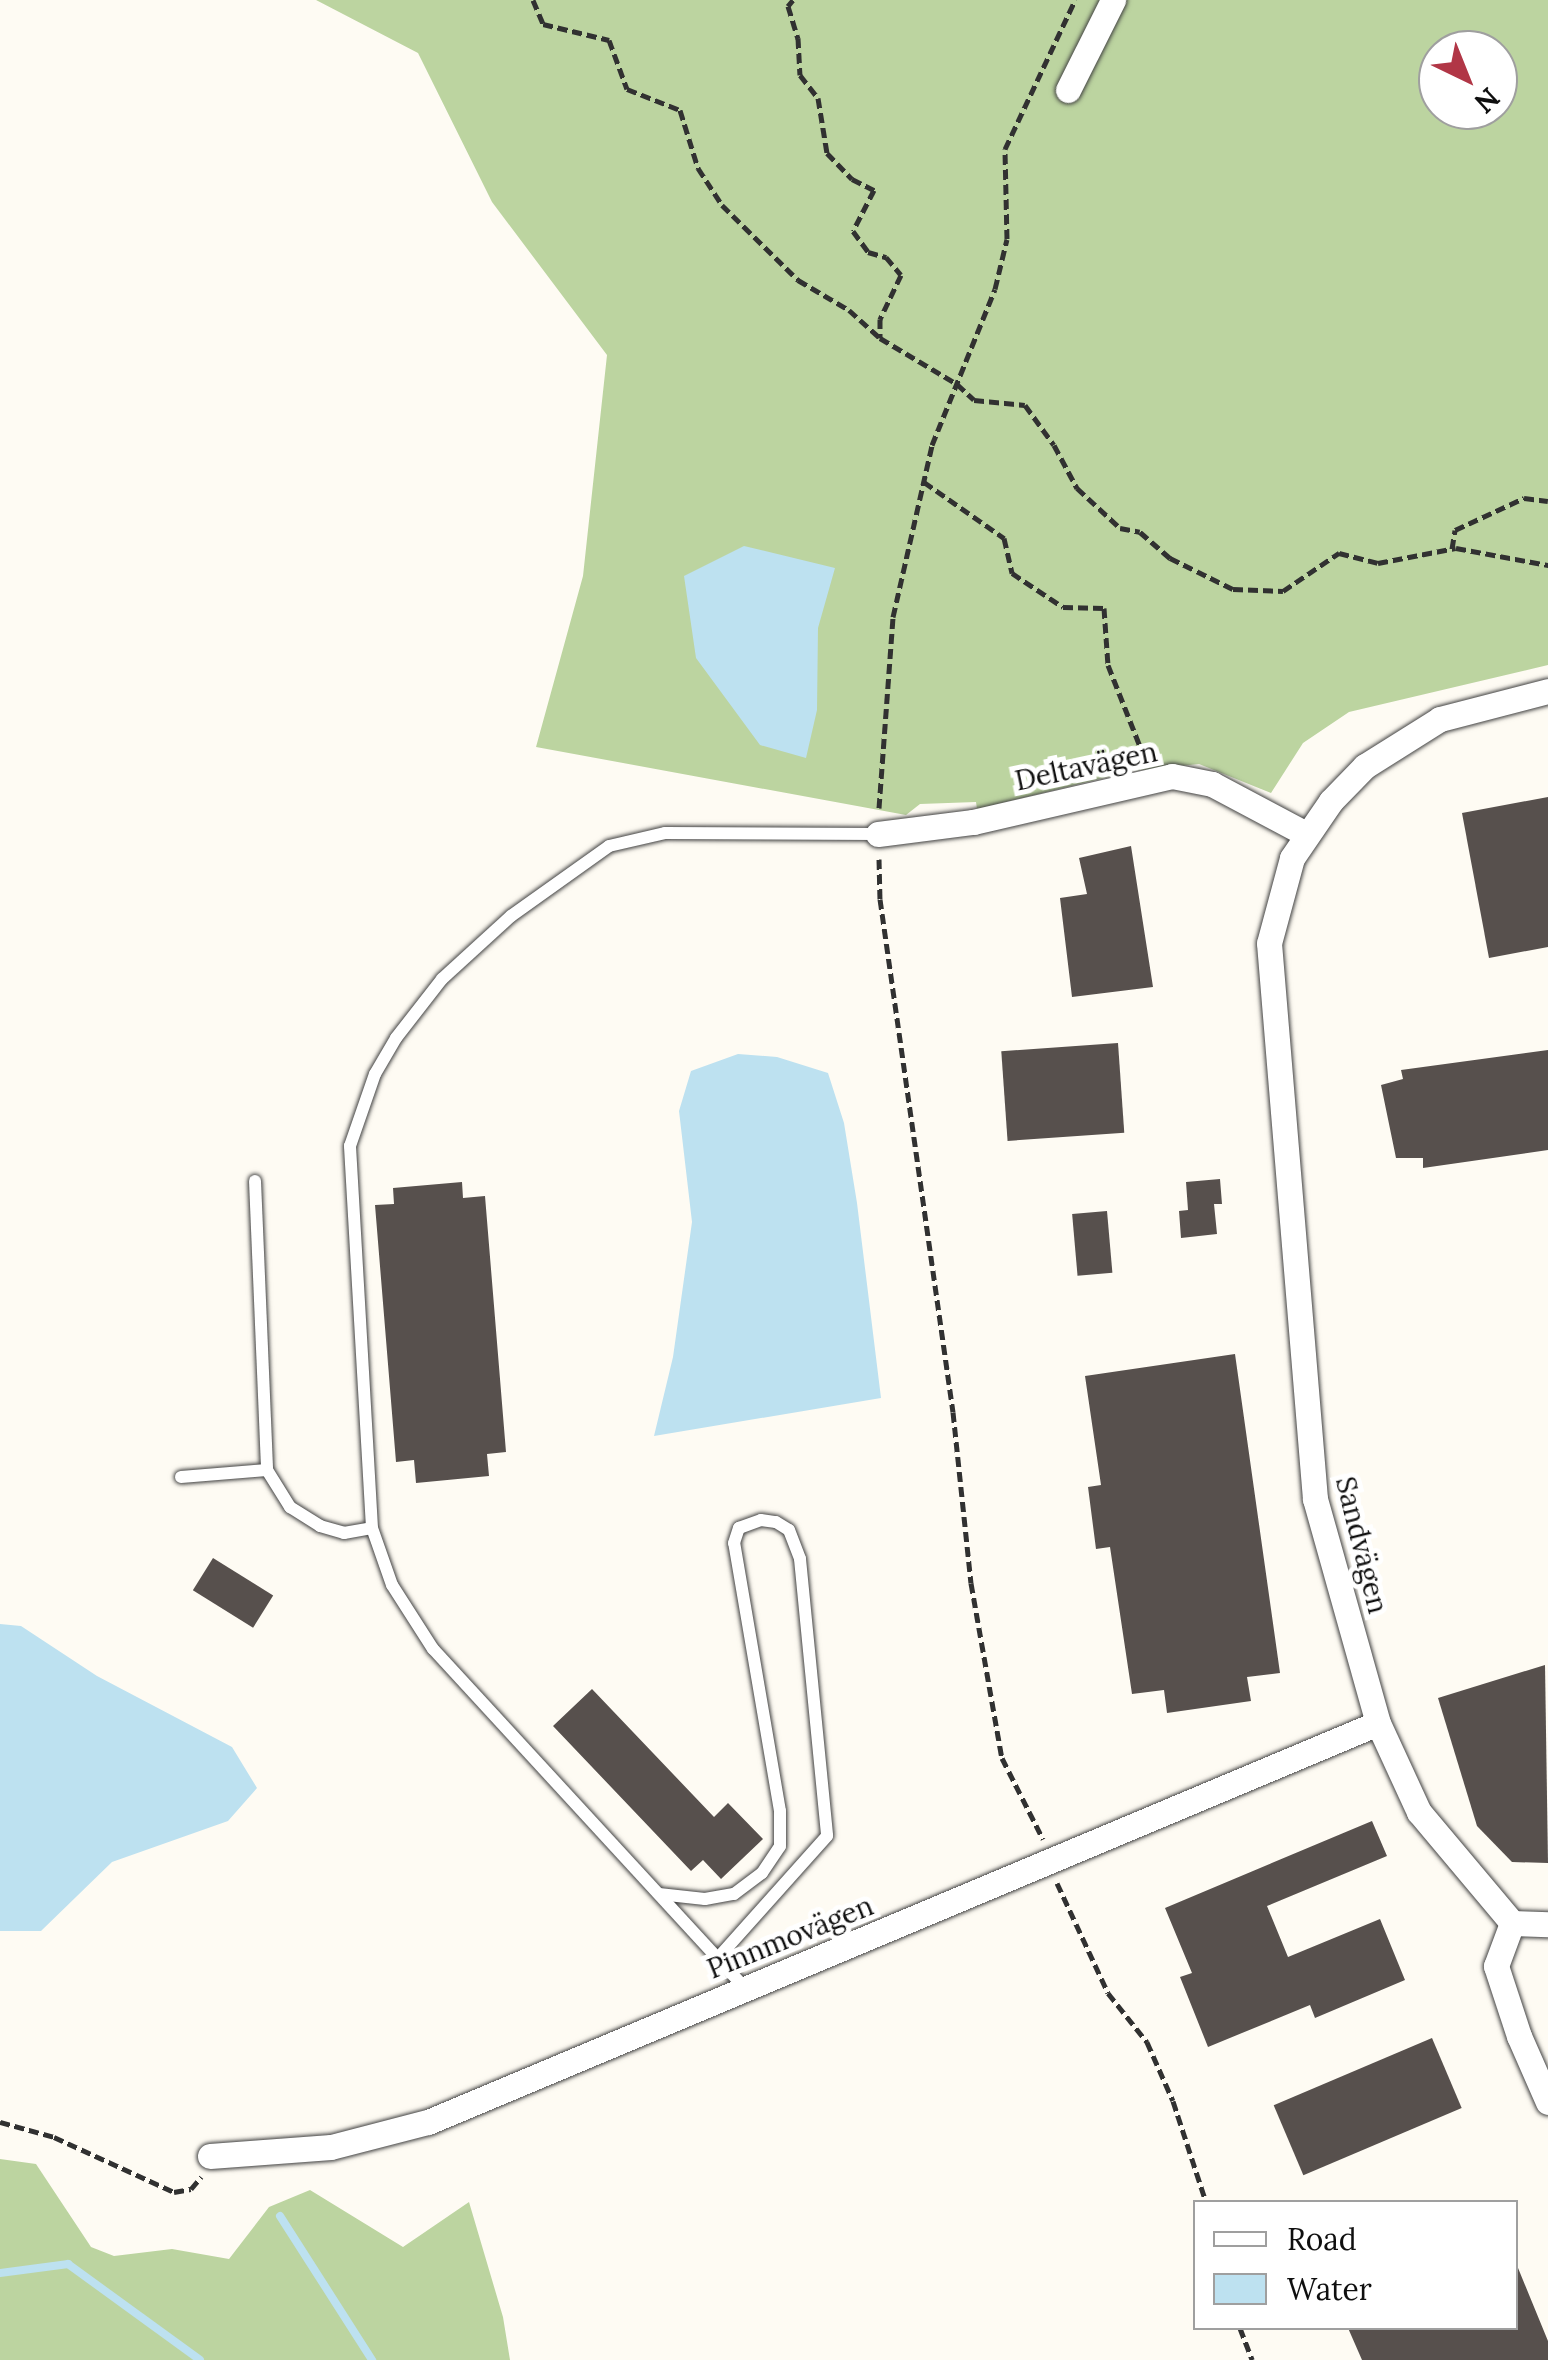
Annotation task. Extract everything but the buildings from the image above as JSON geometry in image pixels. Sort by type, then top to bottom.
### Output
[{"type":"street","points":[[1068,90],[1113,0]]},
{"type":"street","points":[[1306,834],[1365,766],[1427,727],[1474,709],[1548,691]]},
{"type":"street","name":"Deltavägen","points":[[878,834],[973,822],[1172,776],[1212,784],[1306,834]]},
{"type":"street","name":"Sandvägen","points":[[1306,834],[1292,858],[1269,943],[1316,1499],[1378,1723],[1419,1812],[1512,1923]]},
{"type":"street","name":"Pinnmovägen","points":[[210,2156],[331,2147],[428,2122],[1378,1723]]},
{"type":"street","points":[[1548,1924],[1512,1923],[1496,1966],[1519,2036],[1548,2102]]},
{"type":"lane","points":[[744,1987],[433,1650],[392,1586],[372,1528],[350,1146],[375,1074],[396,1038],[442,979],[511,916],[609,846],[665,833],[878,834]]},
{"type":"lane","points":[[255,1181],[268,1470],[290,1507],[320,1526],[344,1533],[372,1528]]},
{"type":"lane","points":[[182,1477],[268,1470]]},
{"type":"lane","points":[[659,1894],[705,1899],[734,1894],[762,1873],[780,1846],[780,1811],[734,1542],[739,1528],[761,1520],[776,1522],[789,1530],[800,1558],[827,1836],[718,1958]]},
{"type":"path","points":[[533,0],[543,24],[609,40],[627,90],[680,110],[698,168],[722,205],[798,280],[849,310],[880,338],[957,384],[974,400],[1025,405],[1054,444],[1077,488],[1120,528],[1140,532],[1170,558],[1232,589],[1283,591],[1339,553],[1378,563],[1452,549],[1517,556],[1548,565]]},
{"type":"path","points":[[793,0],[788,6],[798,38],[800,75],[818,98],[827,153],[852,178],[874,190],[853,230],[868,252],[886,257],[901,275],[880,320],[880,338]]},
{"type":"path","points":[[1075,0],[1005,150],[1006,240],[996,289],[932,446],[892,617],[878,834],[880,899],[953,1412],[972,1583],[1002,1758],[1041,1833],[1075,1927],[1108,1993],[1146,2042],[1160,2071],[1192,2152],[1205,2200]]},
{"type":"path","points":[[924,482],[1004,538],[1012,572],[1063,607],[1104,608],[1108,666],[1128,724],[1156,779]]},
{"type":"path","points":[[1452,549],[1455,530],[1524,498],[1548,501]]},
{"type":"path","points":[[0,2122],[54,2137],[174,2192],[192,2189],[210,2156]]},
{"type":"path","points":[[1241,2330],[1252,2360]]},
{"type":"green space","points":[[316,0],[1548,0],[1548,665],[1349,712],[1303,743],[1271,793],[1199,764],[1132,771],[977,809],[976,802],[920,804],[906,815],[536,747],[583,576],[607,355],[492,202],[418,53]]},
{"type":"green space","points":[[0,2159],[36,2164],[91,2247],[114,2256],[172,2249],[229,2259],[269,2207],[310,2190],[403,2247],[469,2202],[503,2317],[510,2360],[0,2360]]},
{"type":"water","points":[[744,546],[835,568],[818,628],[817,710],[806,758],[760,745],[696,658],[684,576]]},
{"type":"water","points":[[738,1054],[777,1057],[828,1073],[844,1123],[881,1398],[654,1436],[673,1357],[692,1222],[679,1111],[691,1071]]},
{"type":"water","points":[[0,1624],[21,1626],[97,1676],[232,1747],[257,1788],[228,1821],[112,1862],[41,1931],[0,1931]]},
{"type":"waterway","points":[[280,2216],[372,2360]]},
{"type":"waterway","points":[[0,2273],[68,2264],[200,2360]]}]
